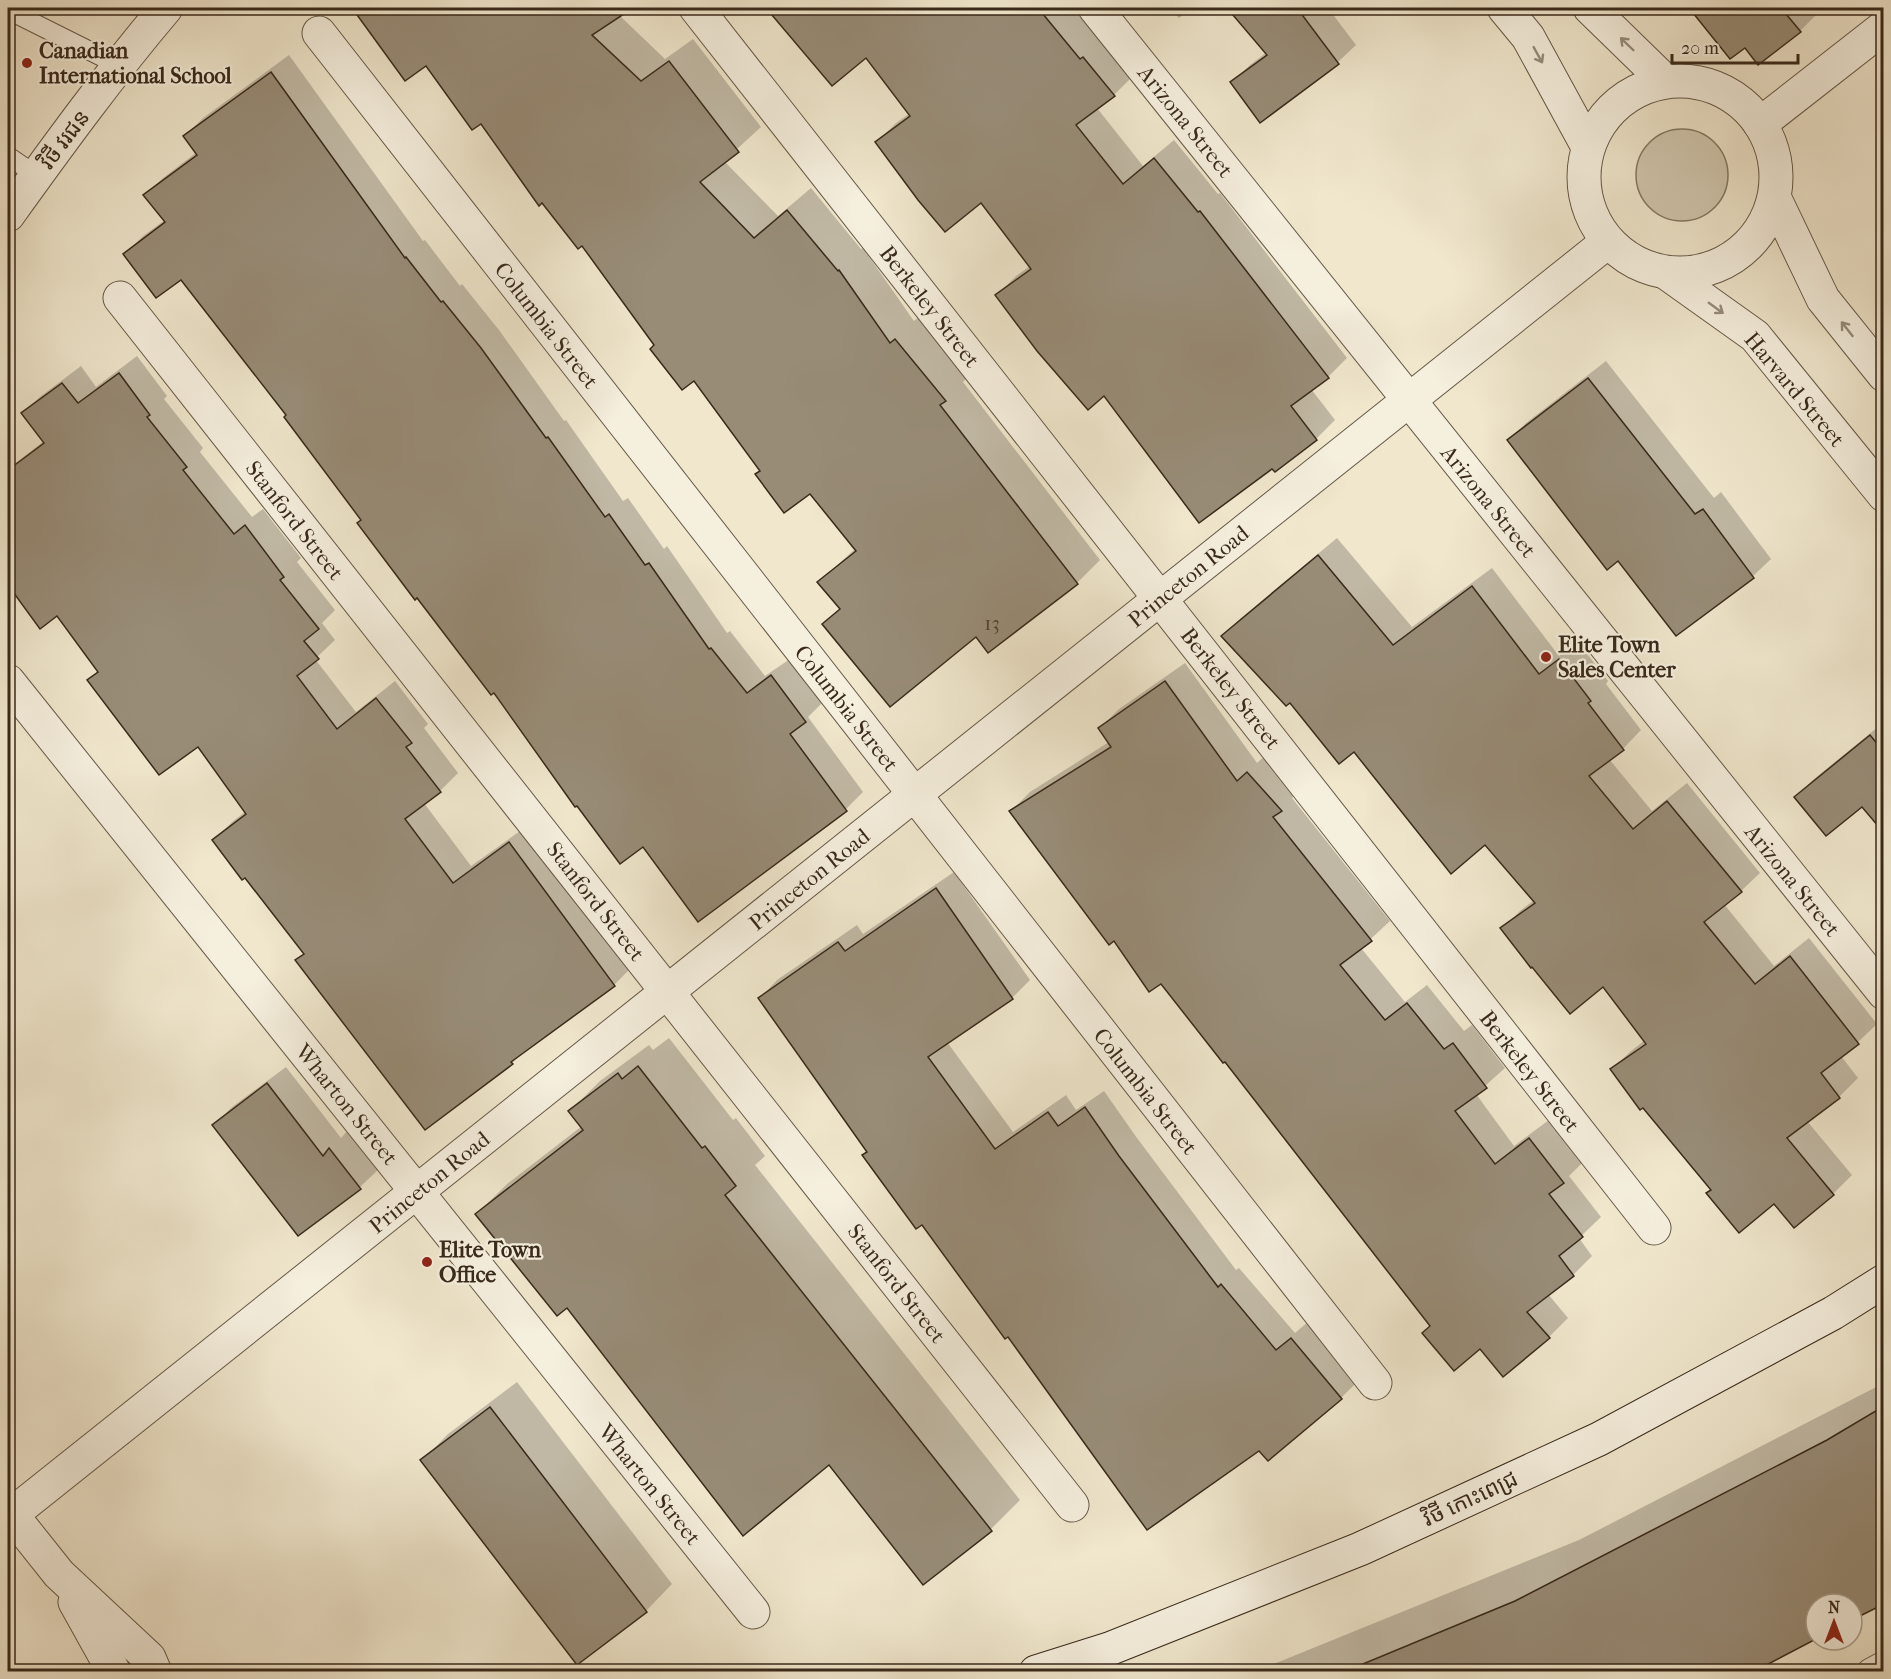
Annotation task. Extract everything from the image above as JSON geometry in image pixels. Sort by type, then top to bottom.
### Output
[{"type":"street","name":"វិថី វរជន","points":[[8,214],[166,8]]},
{"type":"street","name":"Berkeley Street","points":[[696,8],[1654,1228]]},
{"type":"street","name":"Arizona Street","points":[[1095,8],[1884,993]]},
{"type":"street","points":[[1504,8],[1528,37],[1587,145]]},
{"type":"street","points":[[1590,8],[1665,81]]},
{"type":"street","points":[[1760,124],[1884,27]]},
{"type":"street","name":"Columbia Street","points":[[319,33],[1375,1383]]},
{"type":"street","points":[[1665,81],[1712,85],[1748,107],[1760,124],[1777,163],[1775,199],[1758,236],[1732,259],[1703,271],[1668,274],[1635,263],[1606,243],[1592,220],[1582,187],[1587,145],[1607,113],[1624,98],[1665,81]]},
{"type":"street","points":[[1775,199],[1823,299],[1884,375]]},
{"type":"street","name":"Princeton Road","points":[[10,1512],[667,992],[1606,243]]},
{"type":"street","name":"Harvard Street","points":[[1668,274],[1755,336],[1884,495]]},
{"type":"street","name":"Stanford Street","points":[[120,298],[1072,1505]]},
{"type":"street","name":"Wharton Street","points":[[8,681],[753,1612]]},
{"type":"street","name":"វិថី កោះពេជ្រ","points":[[1036,1671],[1109,1649],[1360,1549],[1609,1434],[1833,1313],[1884,1281]]},
{"type":"street","points":[[10,1512],[59,1574],[149,1658],[155,1671]]},
{"type":"street","points":[[59,1574],[114,1671]]},
{"type":"street","points":[[1871,1671],[1884,1665]]},
{"type":"lane","points":[[8,14],[16,14],[120,66]]},
{"type":"lane","points":[[8,156],[36,175]]},
{"type":"shaded area","points":[[1682,129],[1699,133],[1714,143],[1724,158],[1728,175],[1724,192],[1714,207],[1699,217],[1682,221],[1665,217],[1650,207],[1640,192],[1636,175],[1640,158],[1650,143],[1665,133]]},
{"type":"building","points":[[352,8],[633,8],[592,35],[641,81],[669,61],[739,152],[700,182],[754,238],[787,210],[839,270],[890,343],[895,339],[946,401],[940,405],[1078,584],[988,653],[976,637],[890,707],[822,624],[840,609],[817,582],[856,551],[810,494],[784,513],[755,474],[760,471],[694,381],[682,390],[650,349],[654,345],[582,246],[578,249],[542,203],[539,206],[481,124],[472,130],[426,66],[405,81]]},
{"type":"building","points":[[766,8],[1038,8],[1080,59],[1083,57],[1115,96],[1076,125],[1123,184],[1154,158],[1198,212],[1200,211],[1329,378],[1291,406],[1317,440],[1275,472],[1272,469],[1199,523],[1104,396],[1088,410],[1037,351],[995,295],[1031,269],[981,203],[945,232],[875,142],[910,116],[866,58],[832,86]]},
{"type":"building","points":[[1227,8],[1297,8],[1339,64],[1260,123],[1230,82],[1267,55]]},
{"type":"building","points":[[1689,8],[1781,8],[1801,32],[1758,65],[1745,48],[1730,59]]},
{"type":"building","points":[[271,72],[405,258],[481,348],[605,517],[609,514],[645,565],[649,563],[709,649],[711,648],[747,693],[771,675],[806,722],[790,734],[847,811],[698,922],[643,847],[620,864],[577,806],[575,807],[494,693],[491,695],[357,523],[361,520],[284,417],[286,415],[181,280],[156,298],[123,254],[165,222],[143,195],[197,155],[183,136]]},
{"type":"building","points":[[119,373],[150,415],[147,417],[187,467],[183,470],[234,534],[245,525],[284,577],[280,580],[319,629],[304,641],[319,659],[297,676],[337,729],[376,698],[412,743],[406,747],[441,792],[405,819],[453,883],[509,842],[615,986],[511,1062],[513,1064],[425,1130],[295,960],[304,954],[245,878],[242,880],[212,840],[246,814],[198,747],[159,775],[87,680],[98,672],[57,616],[40,629],[8,585],[8,470],[44,443],[21,413],[62,383],[78,403]]},
{"type":"building","points":[[1588,378],[1695,514],[1703,509],[1754,578],[1676,636],[1618,561],[1607,570],[1507,440]]},
{"type":"building","points":[[1318,555],[1393,645],[1472,586],[1539,674],[1559,659],[1591,701],[1588,703],[1624,750],[1589,776],[1633,829],[1667,801],[1742,892],[1704,922],[1755,984],[1790,956],[1859,1044],[1821,1073],[1840,1098],[1787,1138],[1834,1195],[1794,1228],[1774,1204],[1739,1233],[1706,1193],[1711,1190],[1643,1108],[1640,1110],[1610,1069],[1646,1044],[1603,987],[1570,1014],[1500,928],[1535,903],[1485,845],[1451,874],[1354,752],[1339,764],[1290,703],[1286,706],[1221,636]]},
{"type":"building","points":[[1165,681],[1237,781],[1247,772],[1282,811],[1273,817],[1372,941],[1340,965],[1385,1020],[1407,1003],[1444,1049],[1453,1043],[1487,1088],[1455,1111],[1495,1164],[1529,1138],[1564,1183],[1549,1194],[1583,1237],[1559,1256],[1574,1276],[1527,1312],[1550,1338],[1503,1377],[1480,1349],[1454,1371],[1422,1333],[1430,1326],[1225,1062],[1223,1063],[1161,984],[1149,992],[1114,941],[1109,945],[1009,811],[1111,747],[1098,728]]},
{"type":"building","points":[[1870,735],[1884,752],[1884,833],[1862,807],[1826,836],[1794,797]]},
{"type":"building","points":[[936,888],[1013,999],[928,1057],[995,1149],[1048,1112],[1058,1126],[1085,1107],[1218,1287],[1221,1284],[1276,1350],[1291,1338],[1342,1399],[1268,1461],[1259,1451],[1147,1530],[1008,1337],[1005,1339],[922,1225],[916,1229],[862,1155],[867,1152],[758,998],[838,942],[845,951]]},
{"type":"building","points":[[638,1066],[702,1148],[705,1146],[736,1186],[725,1195],[992,1531],[923,1585],[829,1465],[743,1536],[567,1308],[557,1316],[475,1214],[583,1130],[568,1111],[618,1073],[622,1079]]},
{"type":"building","points":[[267,1083],[323,1156],[329,1148],[361,1189],[298,1236],[212,1125]]},
{"type":"building","points":[[1884,1406],[1884,1604],[1864,1614],[1864,1592],[1804,1592],[1804,1645],[1755,1671],[1346,1671],[1515,1601],[1827,1440]]},
{"type":"building","points":[[490,1407],[647,1612],[577,1665],[420,1460]]},
{"type":"place","name":"Canadian International School","points":[[27,63]]},
{"type":"place","name":"Elite Town Sales Center","points":[[1546,657]]},
{"type":"place","name":"Elite Town Office","points":[[427,1262]]}]
